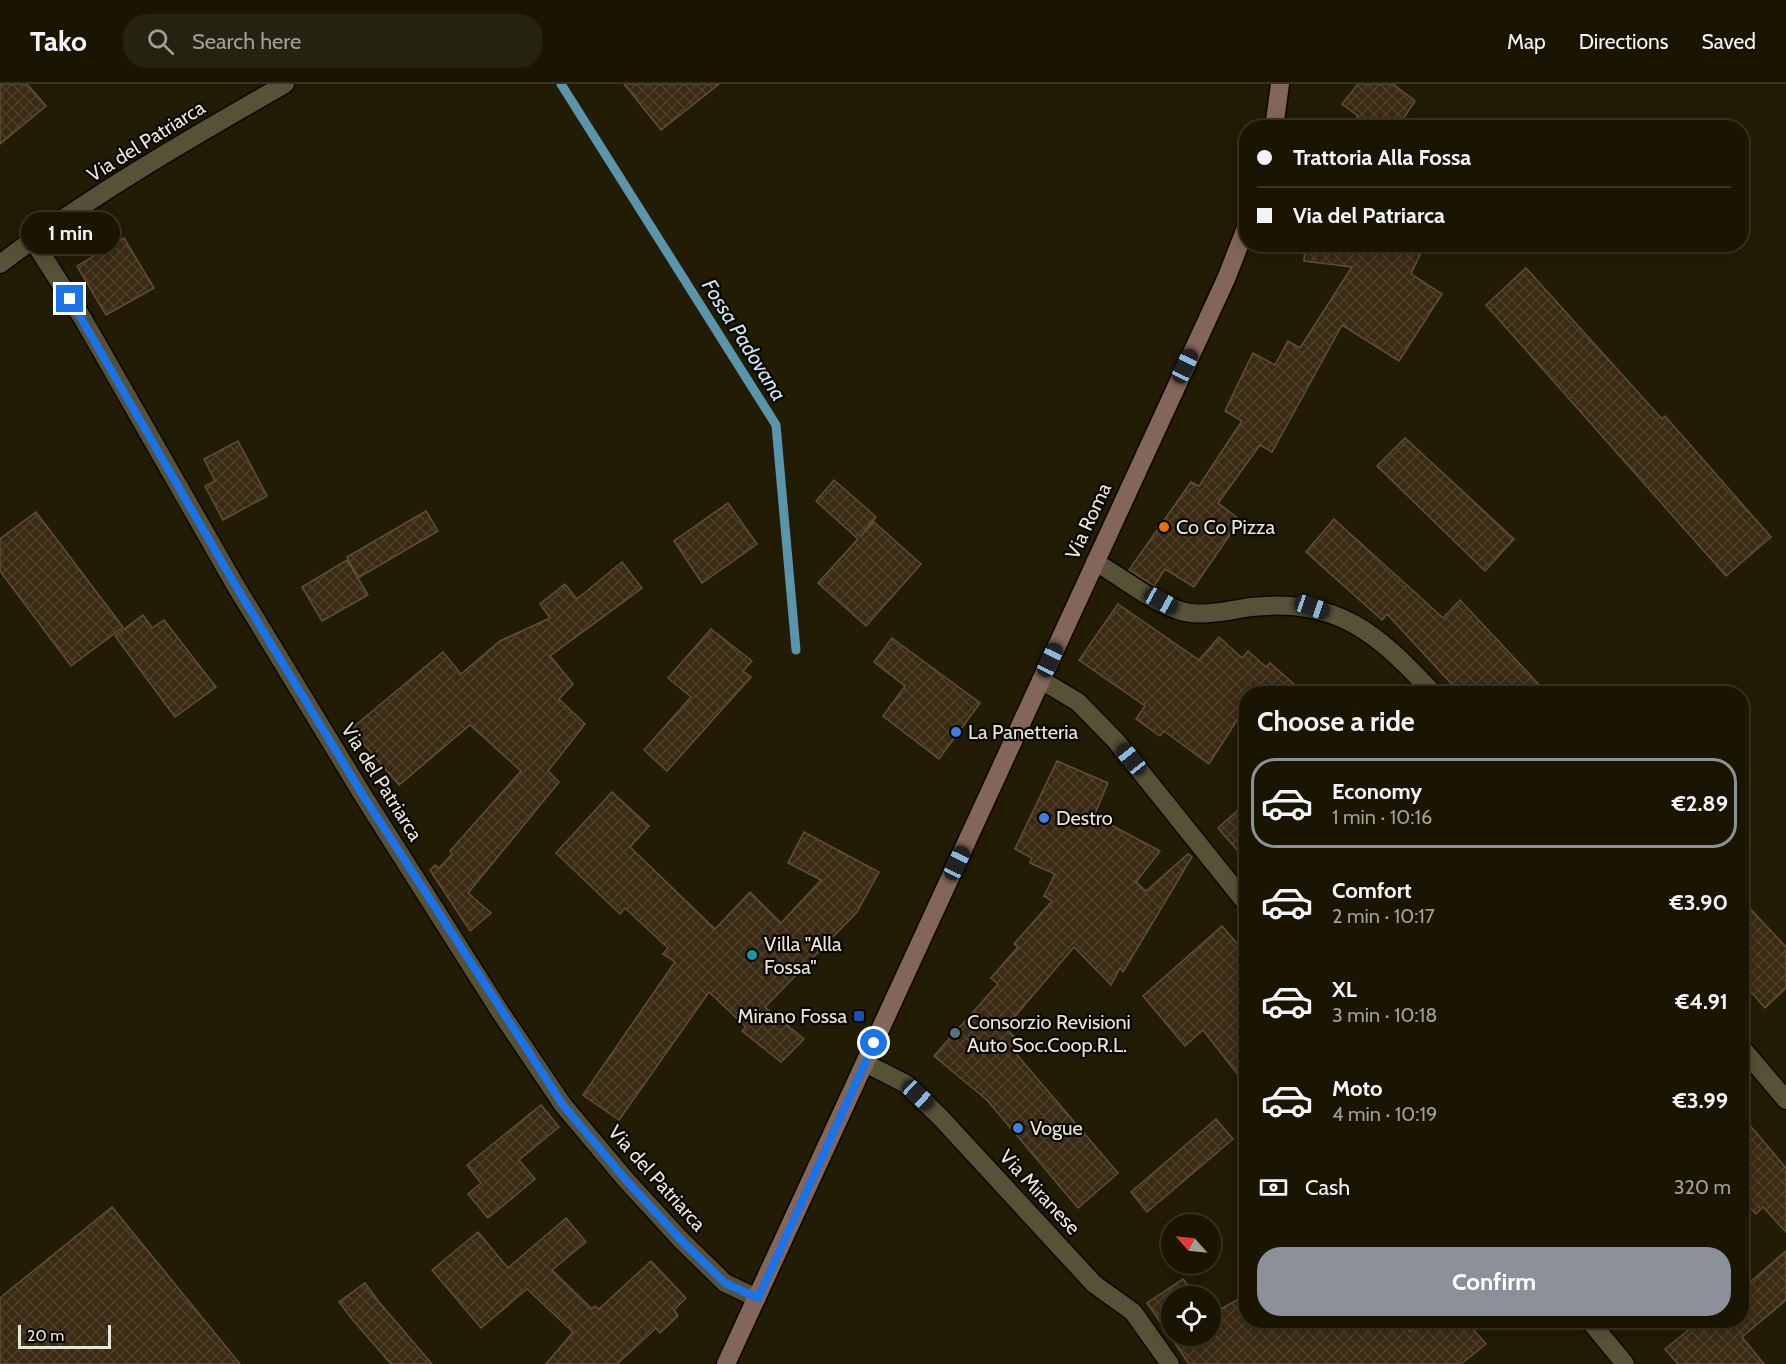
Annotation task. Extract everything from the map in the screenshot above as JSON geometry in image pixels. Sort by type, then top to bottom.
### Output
[{"type":"main road","points":[[1275,120],[1280,84]]},
{"type":"main road","name":"Via Roma","points":[[865,1063],[1226,279],[1239,246]]},
{"type":"main road","points":[[726,1364],[865,1063]]},
{"type":"street","name":"Via del Patriarca","points":[[0,264],[33,239],[162,154],[285,84]]},
{"type":"street","name":"Via del Patriarca","points":[[33,239],[83,319],[234,583],[364,797],[563,1105],[626,1180],[681,1240],[725,1283],[758,1298]]},
{"type":"street","points":[[1095,562],[1179,611],[1208,612],[1274,605],[1312,607],[1349,620],[1402,660],[1426,686]]},
{"type":"street","points":[[1041,680],[1078,702],[1116,741],[1239,894]]},
{"type":"street","points":[[1749,1056],[1786,1100]]},
{"type":"street","name":"Via Miranese","points":[[865,1063],[906,1084],[941,1118],[1094,1284],[1132,1312],[1170,1364]]},
{"type":"street","points":[[1596,1328],[1625,1364]]},
{"type":"building","points":[[0,84],[27,84],[46,106],[0,144]]},
{"type":"building","points":[[624,84],[719,84],[661,130]]},
{"type":"building","points":[[1358,84],[1393,84],[1415,101],[1402,120],[1355,120],[1358,116],[1342,104]]},
{"type":"building","points":[[124,238],[154,288],[106,315],[77,266]]},
{"type":"building","points":[[1305,252],[1421,252],[1411,274],[1442,294],[1399,361],[1342,325],[1272,452],[1260,445],[1218,503],[1240,520],[1194,587],[1165,569],[1154,586],[1129,570],[1191,482],[1199,486],[1242,421],[1225,411],[1253,353],[1275,365],[1288,341],[1300,348],[1352,267],[1304,261]]},
{"type":"building","points":[[1526,268],[1662,419],[1665,416],[1771,537],[1726,576],[1486,305]]},
{"type":"building","points":[[1405,438],[1514,539],[1485,571],[1377,466]]},
{"type":"building","points":[[238,441],[267,496],[223,520],[205,486],[215,481],[204,459]]},
{"type":"building","points":[[834,480],[876,517],[860,537],[874,522],[921,564],[866,626],[818,583],[858,539],[816,501]]},
{"type":"building","points":[[728,503],[757,544],[702,583],[674,541]]},
{"type":"building","points":[[426,511],[438,531],[358,578],[347,557]]},
{"type":"building","points":[[36,512],[123,627],[71,666],[0,571],[0,539]]},
{"type":"building","points":[[1334,519],[1443,618],[1460,600],[1540,686],[1454,686],[1387,614],[1382,620],[1306,552]]},
{"type":"building","points":[[347,560],[368,595],[322,621],[302,587]]},
{"type":"building","points":[[622,562],[642,588],[550,656],[573,684],[559,699],[585,724],[548,771],[559,782],[468,893],[491,913],[470,931],[430,870],[435,865],[439,868],[452,854],[450,851],[521,771],[470,725],[399,785],[351,729],[443,652],[461,674],[500,641],[550,618],[540,604],[565,584],[577,599]]},
{"type":"building","points":[[1118,604],[1199,660],[1219,637],[1242,658],[1248,651],[1266,667],[1270,663],[1296,686],[1239,686],[1239,717],[1209,764],[1164,731],[1160,736],[1136,719],[1145,706],[1079,660]]},
{"type":"building","points":[[143,615],[152,628],[164,620],[216,687],[175,717],[115,636]]},
{"type":"building","points":[[711,629],[752,661],[743,671],[751,677],[667,771],[644,750],[691,697],[668,678]]},
{"type":"building","points":[[892,638],[980,703],[939,759],[883,716],[905,686],[874,662]]},
{"type":"building","points":[[1057,761],[1108,783],[1094,816],[1160,851],[1136,882],[1146,891],[1188,854],[1192,857],[1123,972],[1120,968],[1111,985],[1074,947],[1005,1028],[1024,1046],[1017,1055],[1118,1173],[1078,1208],[987,1100],[934,1056],[998,984],[991,978],[1018,947],[1014,944],[1052,901],[1044,896],[1055,874],[1030,863],[1032,858],[1015,849]]},
{"type":"building","points":[[612,792],[649,826],[630,847],[715,929],[750,892],[781,923],[821,880],[788,863],[804,832],[879,872],[857,912],[765,1007],[804,1039],[781,1062],[742,1031],[746,1027],[709,992],[619,1120],[583,1095],[675,962],[663,954],[668,948],[625,908],[620,914],[556,853]]},
{"type":"building","points":[[1239,809],[1239,852],[1218,828]]},
{"type":"building","points":[[1749,907],[1786,947],[1786,988],[1765,1008],[1749,990]]},
{"type":"building","points":[[1222,926],[1239,946],[1239,1076],[1203,1030],[1185,1046],[1143,996]]},
{"type":"building","points":[[541,1105],[559,1127],[519,1160],[535,1179],[488,1218],[468,1194],[481,1183],[467,1165]]},
{"type":"building","points":[[1216,1119],[1233,1139],[1147,1212],[1131,1192]]},
{"type":"building","points":[[1749,1124],[1786,1168],[1786,1232],[1763,1207],[1756,1214],[1749,1206]]},
{"type":"building","points":[[112,1207],[240,1364],[0,1364],[0,1298]]},
{"type":"building","points":[[566,1218],[586,1242],[552,1270],[592,1309],[595,1306],[599,1309],[651,1261],[686,1298],[674,1310],[678,1316],[660,1333],[656,1328],[617,1364],[546,1364],[573,1332],[527,1289],[481,1328],[432,1270],[478,1232],[508,1268]]},
{"type":"building","points":[[1786,1251],[1786,1300],[1742,1337],[1764,1364],[1678,1364],[1665,1349],[1691,1328],[1749,1328],[1749,1283]]},
{"type":"building","points":[[1183,1279],[1188,1286],[1172,1286]]},
{"type":"building","points":[[365,1283],[432,1364],[391,1364],[352,1319],[339,1302]]},
{"type":"building","points":[[1161,1294],[1161,1323],[1147,1303]]},
{"type":"building","points":[[1239,1299],[1239,1328],[1407,1328],[1410,1332],[1415,1328],[1472,1328],[1486,1344],[1461,1364],[1189,1364],[1177,1346],[1221,1346],[1221,1309]]},
{"type":"waterway","name":"Fossa Padovana","points":[[561,84],[776,425],[796,650]]},
{"type":"place","name":"Co Co Pizza","points":[[1164,527]]},
{"type":"place","name":"La Panetteria","points":[[956,732]]},
{"type":"place","name":"Destro","points":[[1044,818]]},
{"type":"place","name":"Villa \"Alla Fossa\"","points":[[752,955]]},
{"type":"place","name":"Mirano Fossa","points":[[859,1016]]},
{"type":"place","name":"Consorzio Revisioni Auto Soc.Coop.R.L.","points":[[955,1033]]},
{"type":"place","name":"Vogue","points":[[1018,1128]]},
{"type":"route","points":[[70,299],[246,603],[364,797],[499,1010],[563,1105],[600,1150],[681,1240],[725,1283],[758,1298],[874,1043]]}]
